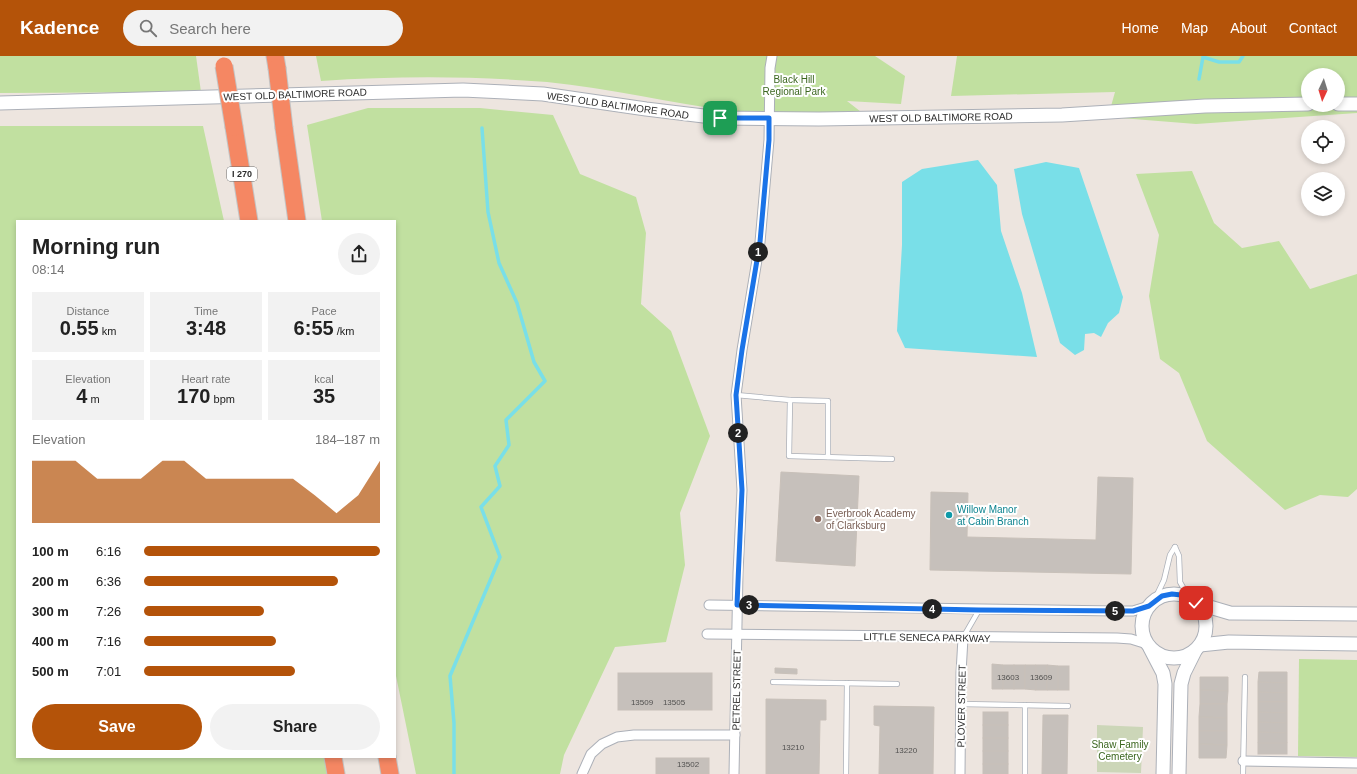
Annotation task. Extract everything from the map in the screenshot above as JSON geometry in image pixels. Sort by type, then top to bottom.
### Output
[{"type":"highway","name":"I 270","points":[[223,61],[249,220]]},
{"type":"highway","points":[[276,62],[297,220]]},
{"type":"highway","points":[[333,758],[336,774]]},
{"type":"highway","points":[[387,758],[390,774]]},
{"type":"street","name":"PETREL STREET","points":[[734,774],[737,605],[742,490],[736,395],[760,242],[769,140],[770,68],[772,56]]},
{"type":"street","name":"WEST OLD BALTIMORE ROAD","points":[[0,103],[463,90],[543,94],[646,110],[712,117],[769,118],[1006,116],[1205,106],[1301,104]]},
{"type":"street","points":[[1345,104],[1357,104]]},
{"type":"street","points":[[709,605],[1133,611],[1152,603],[1162,596],[1172,594],[1181,595],[1230,613],[1357,614]]},
{"type":"street","points":[[1180,774],[1181,684],[1184,672],[1204,637],[1206,628],[1202,610],[1192,600]]},
{"type":"street","points":[[1152,603],[1144,614],[1142,624],[1143,635],[1163,673],[1165,684],[1163,774]]},
{"type":"street","name":"LITTLE SENECA PARKWAY","points":[[707,634],[962,638],[1117,638],[1131,640],[1149,646]]},
{"type":"street","name":"PLOVER STREET","points":[[960,774],[962,638]]},
{"type":"street","points":[[1149,646],[1158,654],[1172,658],[1187,656],[1198,648],[1229,642],[1357,644]]},
{"type":"street","points":[[582,774],[591,754],[602,744],[617,737],[634,734],[735,735]]},
{"type":"street","points":[[1244,761],[1357,763]]},
{"type":"lane","points":[[736,395],[790,400],[828,401],[828,457]]},
{"type":"lane","points":[[790,400],[789,456],[892,459]]},
{"type":"lane","points":[[1152,603],[1164,580],[1170,555],[1175,547],[1179,556],[1180,582],[1192,600]]},
{"type":"lane","points":[[962,638],[979,610]]},
{"type":"lane","points":[[1243,774],[1245,677]]},
{"type":"lane","points":[[773,682],[897,684]]},
{"type":"lane","points":[[846,774],[847,683]]},
{"type":"lane","points":[[960,704],[1068,706]]},
{"type":"lane","points":[[1025,705],[1025,774]]},
{"type":"green space","points":[[0,56],[196,56],[201,92],[0,93]]},
{"type":"green space","name":"Black Hill Regional Park","points":[[316,56],[875,56],[905,76],[901,104],[847,101],[865,115],[749,113],[547,82],[434,77],[321,81]]},
{"type":"green space","points":[[957,56],[1357,56],[1357,113],[1196,124],[1108,117],[1115,92],[951,96]]},
{"type":"green space","points":[[368,108],[480,108],[553,115],[580,174],[636,197],[646,233],[641,304],[671,331],[710,436],[680,513],[685,565],[666,642],[615,647],[564,755],[560,774],[416,774],[396,676],[396,220],[322,220],[307,125]]},
{"type":"green space","points":[[0,126],[203,126],[224,220],[16,220],[16,758],[339,758],[343,774],[0,774]]},
{"type":"green space","points":[[1192,171],[1214,223],[1242,248],[1279,241],[1310,289],[1357,274],[1357,489],[1348,497],[1320,495],[1285,510],[1207,441],[1179,373],[1160,359],[1149,296],[1159,235],[1136,174]]},
{"type":"green space","points":[[1299,659],[1357,660],[1357,757],[1298,756]]},
{"type":"green space","name":"Shaw Family Cemetery","points":[[1097,725],[1143,727],[1141,773],[1097,772]]},
{"type":"water","points":[[978,160],[997,185],[1001,231],[1022,293],[1037,357],[905,348],[897,331],[902,245],[902,182],[922,169]]},
{"type":"water","points":[[1046,162],[1079,168],[1123,297],[1119,313],[1108,323],[1101,337],[1094,333],[1085,334],[1084,350],[1075,355],[1060,343],[1022,214],[1014,169]]},
{"type":"building","name":"Everbrook Academy of Clarksburg","points":[[781,472],[859,476],[855,566],[776,561]]},
{"type":"building","name":"Willow Manor at Cabin Branch","points":[[1098,477],[1133,478],[1131,574],[930,570],[931,492],[968,493],[967,537],[1096,540]]},
{"type":"building","points":[[992,664],[1003,665],[1003,689],[992,689]]},
{"type":"building","points":[[1003,665],[1014,665],[1014,689],[1003,689]]},
{"type":"building","points":[[1014,665],[1025,665],[1025,689],[1014,689]]},
{"type":"building","points":[[1025,665],[1036,665],[1036,690],[1025,689]]},
{"type":"building","points":[[1036,665],[1047,665],[1047,690],[1036,690]]},
{"type":"building","points":[[1047,665],[1058,666],[1058,690],[1047,690]]},
{"type":"building","points":[[1058,666],[1069,666],[1069,690],[1058,690]]},
{"type":"building","points":[[775,668],[797,669],[797,674],[775,673]]},
{"type":"building","points":[[1259,672],[1287,672],[1287,683],[1258,682]]},
{"type":"building","points":[[618,673],[712,673],[712,710],[618,710]]},
{"type":"building","points":[[1200,677],[1228,677],[1228,691],[1200,690]]},
{"type":"building","points":[[1258,682],[1287,683],[1287,693],[1258,692]]},
{"type":"building","points":[[1200,690],[1228,691],[1227,704],[1200,704]]},
{"type":"building","points":[[1258,692],[1287,693],[1287,702],[1258,702]]},
{"type":"building","points":[[766,699],[826,700],[826,720],[820,720],[819,774],[766,774]]},
{"type":"building","points":[[1258,702],[1287,702],[1287,713],[1258,712]]},
{"type":"building","points":[[1200,704],[1227,704],[1227,718],[1199,717]]},
{"type":"building","points":[[874,706],[934,707],[933,774],[879,774],[880,726],[874,725]]},
{"type":"building","points":[[983,712],[1008,712],[1008,725],[983,725]]},
{"type":"building","points":[[1258,712],[1287,713],[1287,723],[1258,722]]},
{"type":"building","points":[[1043,715],[1068,715],[1067,774],[1042,774]]},
{"type":"building","points":[[1199,717],[1227,718],[1227,731],[1199,731]]},
{"type":"building","points":[[1258,722],[1287,723],[1287,733],[1258,732]]},
{"type":"building","points":[[983,725],[1008,725],[1008,738],[983,738]]},
{"type":"building","points":[[1199,731],[1227,731],[1227,745],[1199,744]]},
{"type":"building","points":[[1258,732],[1287,733],[1287,743],[1258,743]]},
{"type":"building","points":[[983,738],[1008,738],[1008,751],[983,751]]},
{"type":"building","points":[[1258,743],[1287,743],[1287,754],[1258,754]]},
{"type":"building","points":[[1199,744],[1227,745],[1226,758],[1199,758]]},
{"type":"building","points":[[983,751],[1008,751],[1008,764],[983,764]]},
{"type":"building","points":[[656,758],[709,758],[709,774],[656,774]]},
{"type":"building","points":[[983,764],[1008,764],[1008,774],[983,774]]},
{"type":"waterway","points":[[1199,79],[1203,57],[1219,62],[1239,62],[1243,56]]},
{"type":"waterway","points":[[454,774],[454,723],[450,676],[500,557],[481,507],[500,486],[495,466],[509,445],[506,420],[545,381],[534,362],[517,303],[499,263],[488,212],[482,128]]},
{"type":"place","name":"Willow Manor at Cabin Branch","points":[[949,515]]},
{"type":"place","name":"Everbrook Academy of Clarksburg","points":[[818,519]]},
{"type":"route","points":[[720,118],[769,118],[769,140],[760,242],[754,269],[736,395],[742,490],[737,605],[979,610],[1133,611],[1149,606],[1162,596],[1172,594],[1181,595],[1196,603]]}]
